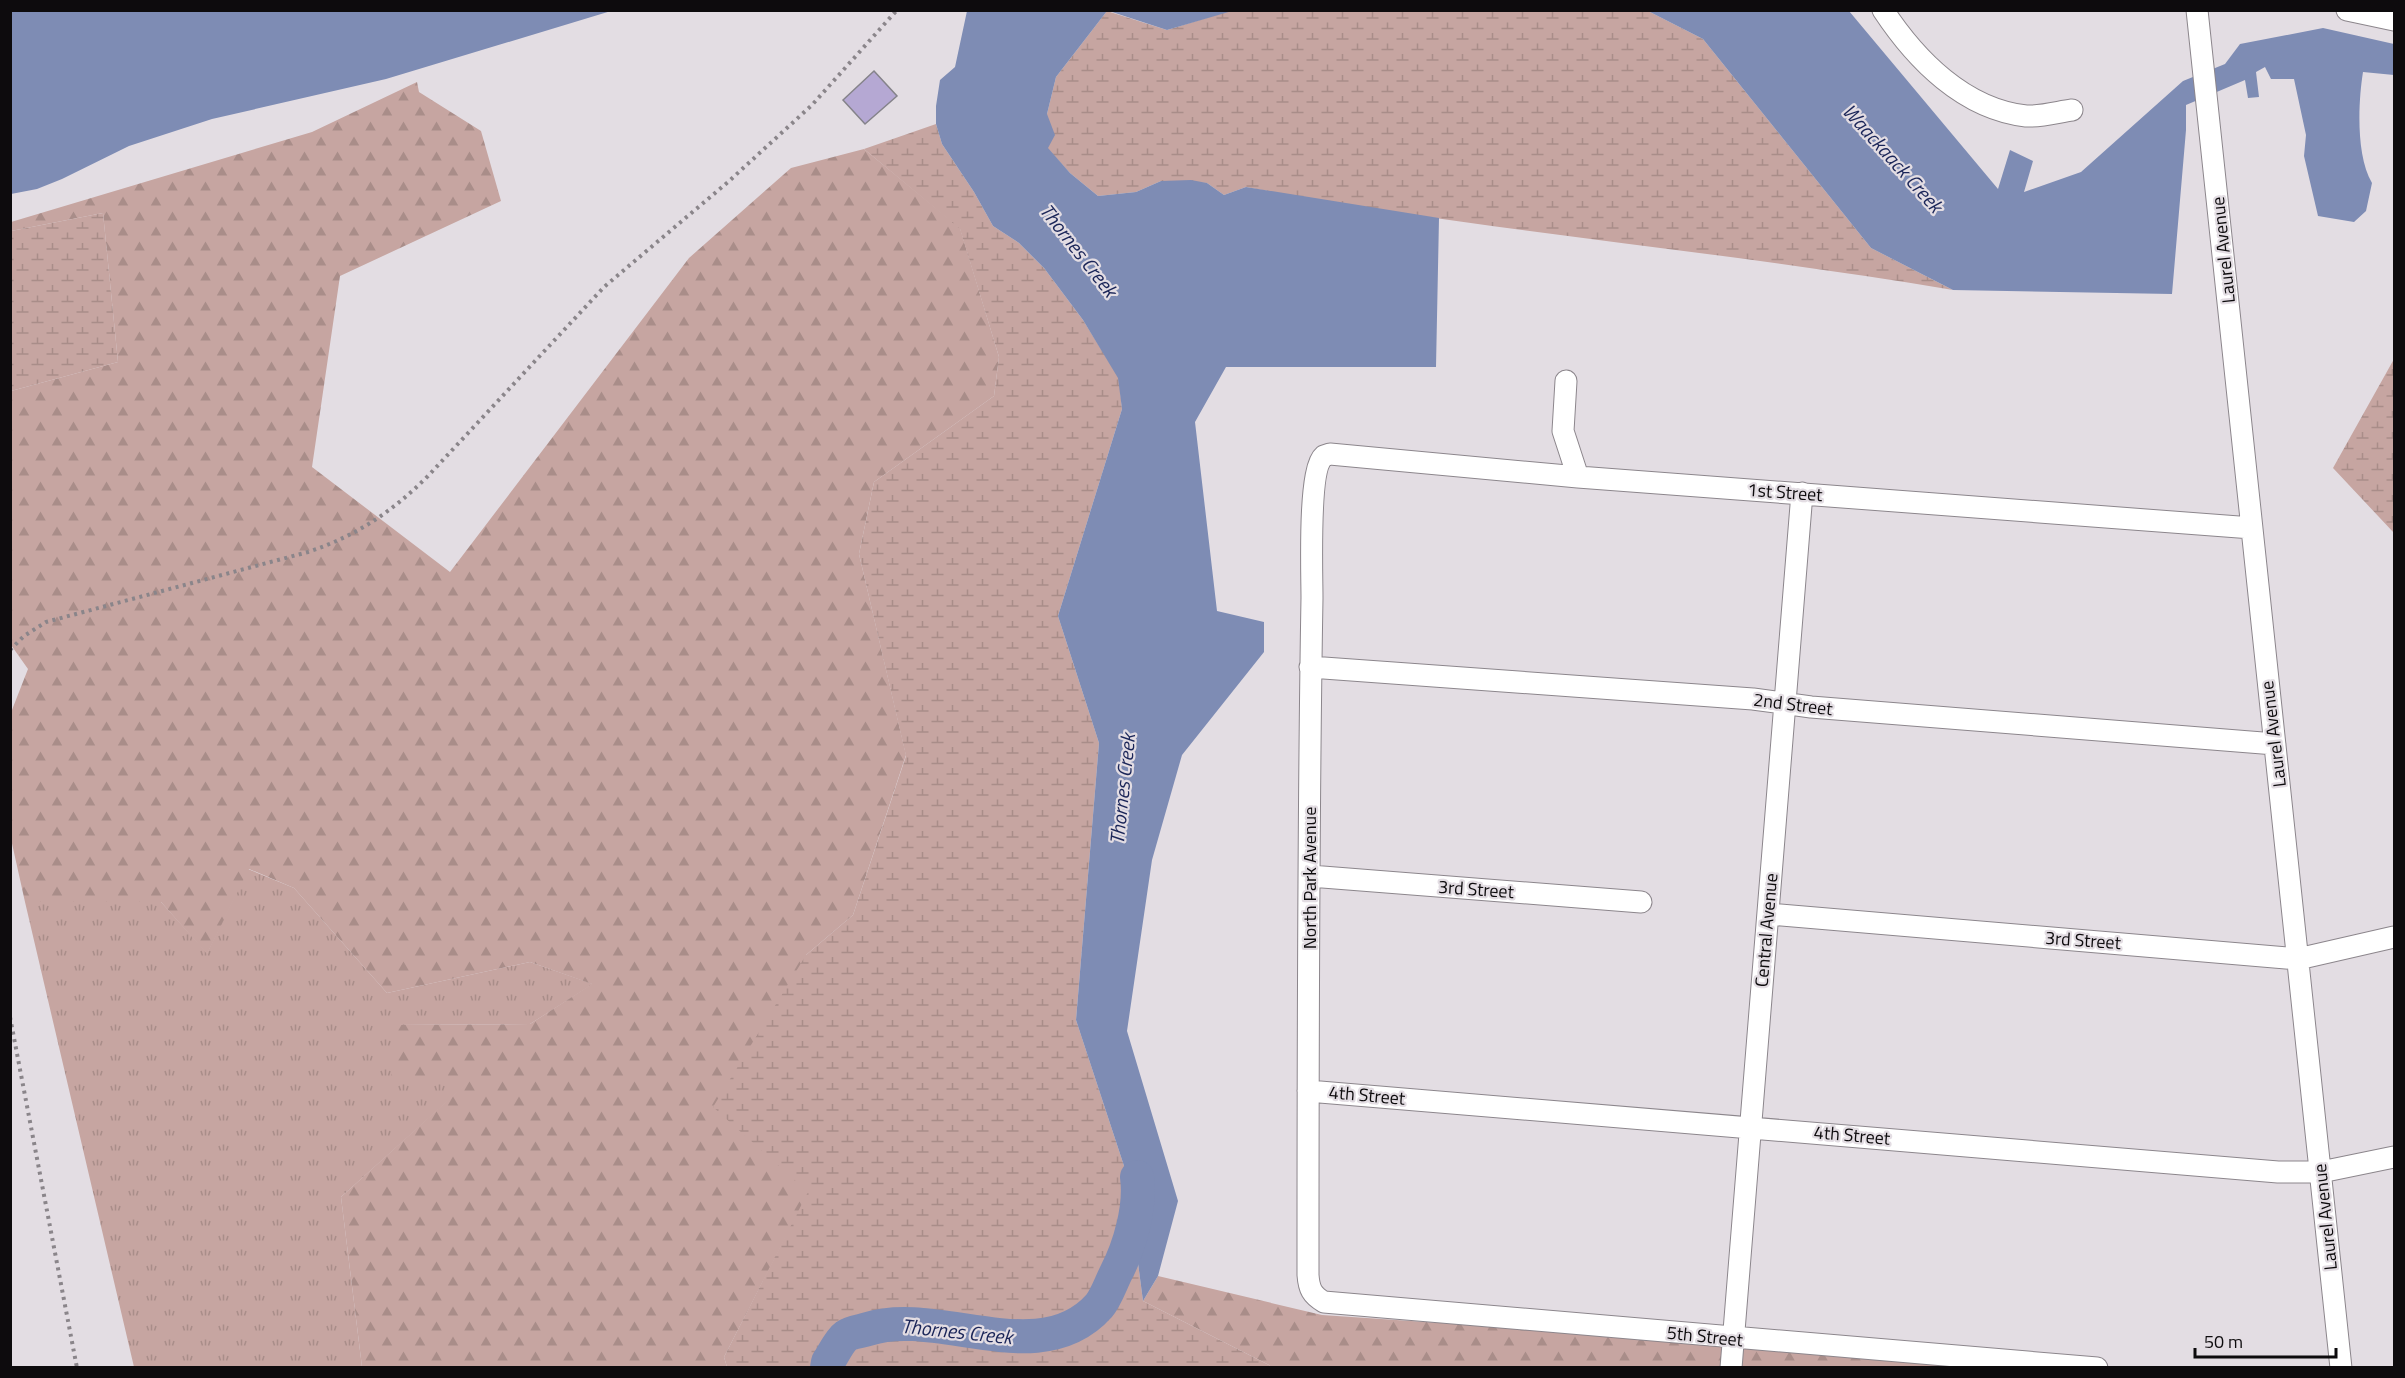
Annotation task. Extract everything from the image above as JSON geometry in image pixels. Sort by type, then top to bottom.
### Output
[{"type":"street","points":[[1883,10],[1926,64],[1974,101],[2027,116],[2072,110]]},
{"type":"street","name":"Laurel Avenue","points":[[2197,10],[2341,1368]]},
{"type":"street","points":[[2347,10],[2394,20]]},
{"type":"street","points":[[1566,381],[1563,431],[1578,477]]},
{"type":"street","name":"1st Street","points":[[1319,459],[1330,454],[1578,477],[2252,528]]},
{"type":"street","name":"North Park Avenue","points":[[1314,1297],[1309,1288],[1308,1275],[1310,667],[1313,513],[1315,476],[1319,459]]},
{"type":"street","name":"Central Avenue","points":[[1731,1368],[1802,493]]},
{"type":"street","name":"2nd Street","points":[[1310,667],[1718,696],[1785,704],[2275,744]]},
{"type":"street","name":"3rd Street","points":[[1310,876],[1641,902]]},
{"type":"street","name":"3rd Street","points":[[1768,914],[2298,959],[2394,937]]},
{"type":"street","name":"4th Street","points":[[1308,1091],[2278,1172],[2321,1172],[2394,1157]]},
{"type":"street","name":"5th Street","points":[[1314,1297],[1324,1302],[1733,1339],[2097,1368]]},
{"type":"path","points":[[10,650],[24,636],[46,622],[308,552],[340,541],[378,520],[402,503],[604,287],[728,182],[812,105],[897,10]]},
{"type":"path","points":[[10,1017],[77,1368]]},
{"type":"green space","points":[[1232,10],[1648,11],[1703,39],[1871,248],[1953,290],[1776,263],[1422,216],[1246,187],[1224,195],[1207,183],[1161,181],[1136,192],[1098,196],[1070,173],[1047,148],[1047,114],[1056,77],[1107,11],[1167,30]]},
{"type":"green space","points":[[417,82],[419,92],[481,131],[501,201],[340,276],[312,467],[450,572],[689,258],[791,168],[864,149],[960,228],[999,357],[994,396],[874,482],[859,554],[906,755],[853,915],[806,955],[809,1192],[724,1357],[727,1367],[362,1367],[341,1197],[469,1081],[391,1081],[395,1025],[530,1024],[592,984],[530,962],[387,993],[294,888],[249,869],[207,954],[161,902],[25,902],[11,839],[10,715],[28,669],[11,645],[11,391],[118,362],[103,213],[11,231],[11,222],[312,132]]},
{"type":"green space","points":[[936,124],[942,144],[974,192],[993,226],[1019,243],[1044,268],[1083,320],[1119,378],[1122,409],[1058,616],[1099,743],[1076,1020],[1126,1172],[1143,1301],[1270,1367],[727,1367],[724,1357],[808,1192],[713,1107],[806,955],[853,915],[906,756],[859,554],[874,482],[994,396],[999,357],[960,229],[864,149]]},
{"type":"green space","points":[[103,213],[118,362],[11,391],[11,231]]},
{"type":"green space","points":[[2394,359],[2394,533],[2333,468]]},
{"type":"green space","points":[[248,869],[294,888],[387,993],[530,962],[593,984],[530,1024],[395,1025],[470,1081],[341,1197],[362,1367],[134,1367],[25,902],[161,902],[207,953]]},
{"type":"green space","points":[[1158,1276],[1322,1315],[2096,1367],[1270,1367],[1143,1301]]},
{"type":"water","points":[[11,10],[611,11],[386,79],[212,119],[129,146],[37,189],[11,194]]},
{"type":"water","points":[[967,11],[1107,11],[1056,77],[1047,114],[1055,135],[1048,148],[1070,173],[1098,196],[1136,192],[1161,181],[1191,180],[1207,183],[1224,195],[1246,187],[1439,218],[1436,367],[1226,367],[1195,422],[1217,611],[1264,622],[1264,652],[1182,755],[1152,860],[1127,1031],[1178,1201],[1158,1276],[1143,1301],[1126,1172],[1076,1020],[1099,743],[1058,616],[1122,409],[1118,378],[1083,320],[1044,268],[1019,243],[993,226],[974,192],[942,144],[936,124],[940,80],[955,67]]},
{"type":"water","points":[[1109,11],[1232,11],[1167,30]]},
{"type":"water","name":"Waackaack Creek","points":[[1648,11],[1849,11],[1998,189],[2010,150],[2033,161],[2024,192],[2081,172],[2183,81],[2225,64],[2240,44],[2323,28],[2394,44],[2394,75],[2363,72],[2359,114],[2361,144],[2363,159],[2372,183],[2366,211],[2354,222],[2318,216],[2304,156],[2306,135],[2294,79],[2271,79],[2265,67],[2256,72],[2259,97],[2248,98],[2245,80],[2186,105],[2186,130],[2172,294],[1953,290],[1871,248],[1703,39]]},
{"type":"building","points":[[874,71],[897,96],[865,124],[843,100]]},
{"type":"waterway","name":"Thornes Creek","points":[[827,1368],[828,1362],[843,1338],[868,1329],[896,1324],[925,1325],[1018,1336],[1048,1334],[1075,1325],[1102,1303],[1121,1262],[1130,1239],[1136,1213],[1137,1177]]}]
